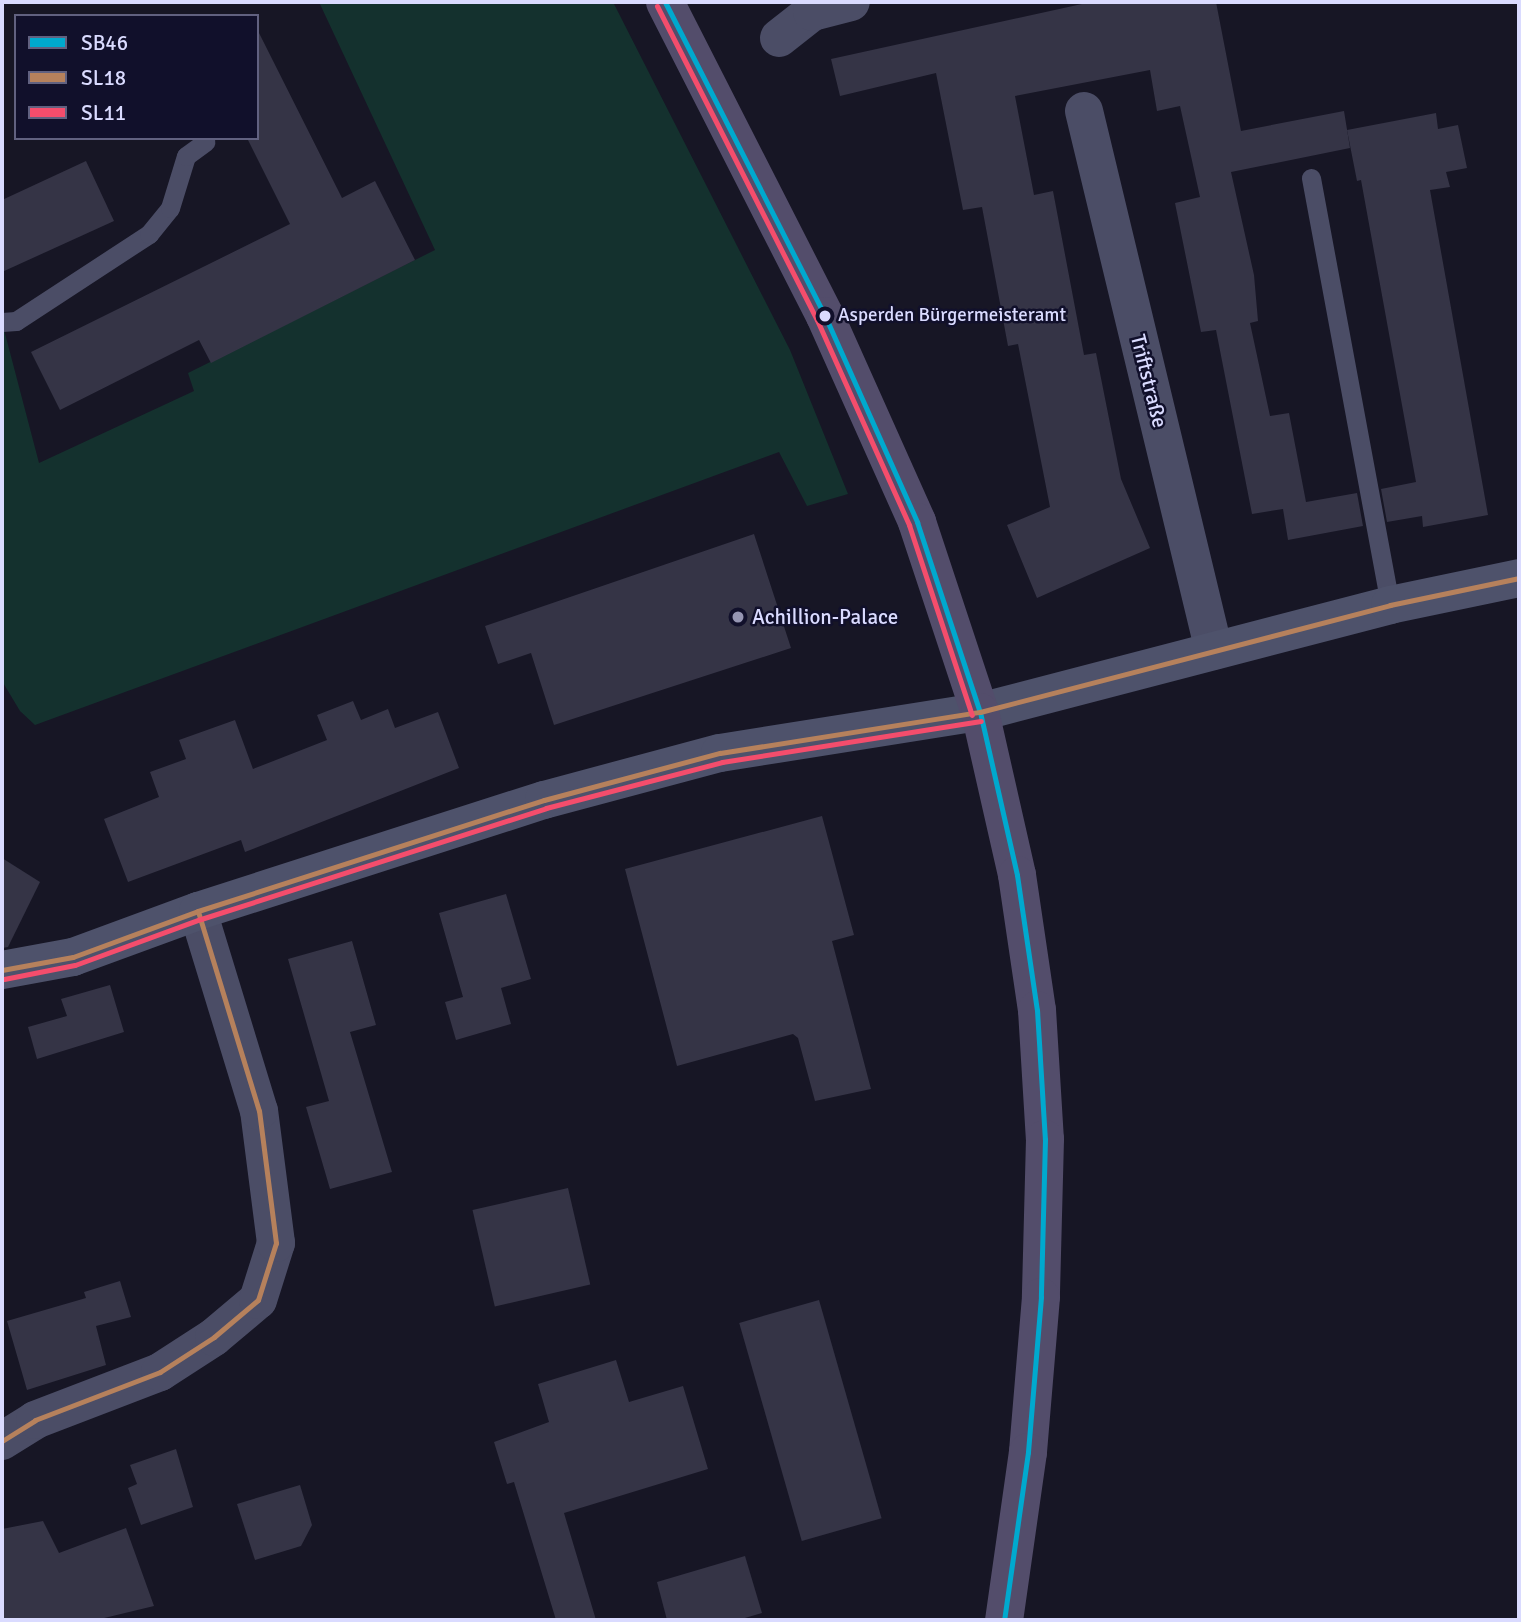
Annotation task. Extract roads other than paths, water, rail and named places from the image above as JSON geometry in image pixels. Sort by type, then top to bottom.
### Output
[{"type":"main road","points":[[665,2],[825,316],[917,522],[980,712],[1017,875],[1037,1010],[1045,1139],[1039,1323],[1028,1452],[1004,1620]]},
{"type":"street","points":[[779,38],[812,12],[851,2]]},
{"type":"street","name":"Triftstraße","points":[[1084,111],[1214,651]]},
{"type":"street","points":[[2,970],[73,957],[198,911],[544,800],[720,753],[980,712],[1390,605],[1519,578]]},
{"type":"street","points":[[2,1441],[35,1420],[160,1372],[214,1337],[258,1300],[276,1242],[259,1111],[198,911]]},
{"type":"lane","points":[[2,322],[16,321],[149,234],[170,208],[186,156],[205,142]]},
{"type":"lane","points":[[1311,178],[1390,605]]},
{"type":"place","name":"Asperden Bürgermeisteramt","points":[[825,316]]},
{"type":"place","name":"Achillion-Palace","points":[[738,617]]}]
